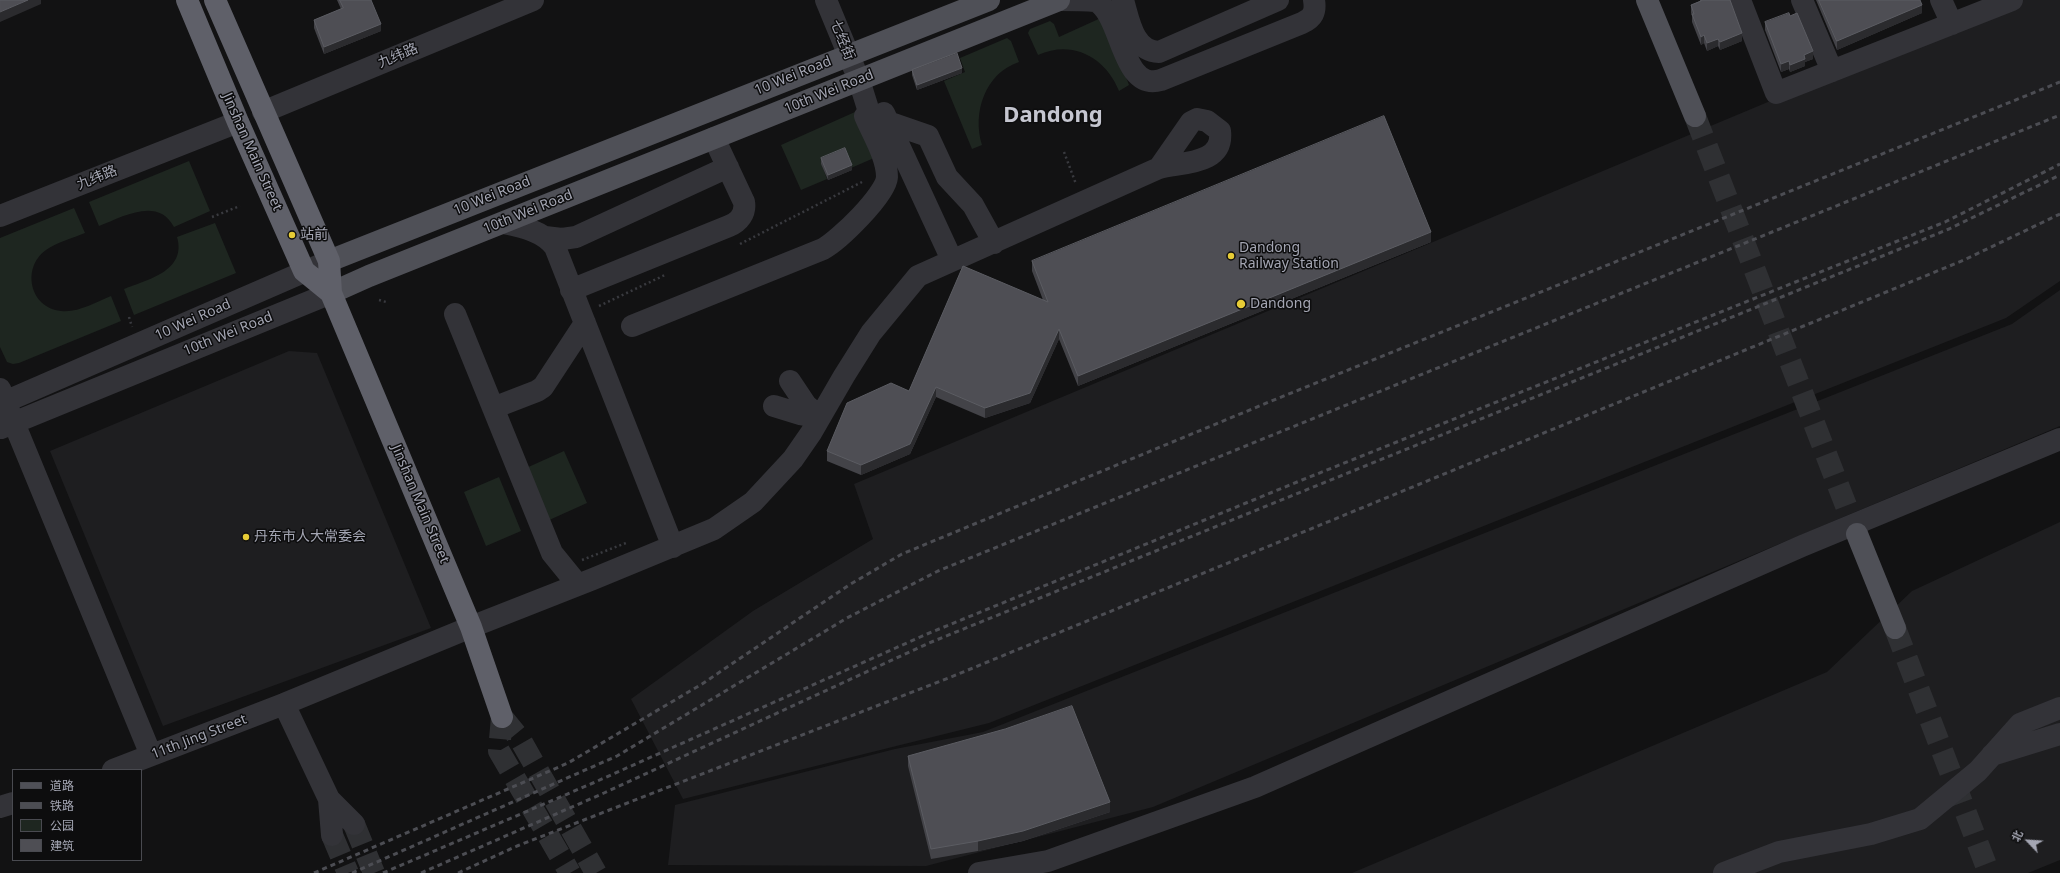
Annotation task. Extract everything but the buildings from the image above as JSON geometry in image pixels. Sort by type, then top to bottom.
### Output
[{"type":"highway","name":"Jinshan Main Street","points":[[187,0],[238,122],[304,271],[331,293]]},
{"type":"highway","name":"Jinshan Main Street","points":[[216,0],[263,112],[329,260],[331,293],[471,626],[502,717]]},
{"type":"main road","name":"10 Wei Road","points":[[329,260],[848,54],[989,0]]},
{"type":"main road","name":"10th Wei Road","points":[[331,293],[1058,0]]},
{"type":"main road","points":[[1647,0],[1695,116]]},
{"type":"main road","points":[[1858,534],[1895,628]]},
{"type":"street","name":"七经街","points":[[826,0],[859,80],[879,118]]},
{"type":"street","points":[[1058,0],[1090,0],[1100,4],[1105,10],[1132,68],[1143,80],[1155,82],[1302,23],[1311,18],[1315,10],[1313,0]]},
{"type":"street","points":[[1104,0],[1115,9],[1135,55],[1144,64],[1160,68],[1303,13],[1313,0]]},
{"type":"street","points":[[1123,0],[1134,37],[1148,50],[1159,52],[1278,0]]},
{"type":"street","points":[[1740,0],[1776,93],[2012,0]]},
{"type":"street","points":[[1802,0],[1832,71]]},
{"type":"street","points":[[1941,0],[1952,24]]},
{"type":"street","name":"九纬路","points":[[263,112],[527,1]]},
{"type":"street","points":[[632,326],[834,243],[880,194],[887,179],[883,160],[865,116],[879,118],[928,136],[947,177],[973,205],[994,243]]},
{"type":"street","points":[[879,118],[947,262]]},
{"type":"street","name":"九纬路","points":[[0,216],[238,122]]},
{"type":"street","points":[[571,290],[734,224],[742,214],[745,205],[714,138]]},
{"type":"street","points":[[883,160],[903,176],[947,262]]},
{"type":"street","points":[[503,223],[527,228],[545,236],[562,239],[576,237],[728,167]]},
{"type":"street","name":"11th Jing Street","points":[[116,769],[284,704],[471,626],[578,585],[714,529],[753,502],[793,459],[856,356],[904,292],[918,276],[1159,168]]},
{"type":"street","points":[[545,236],[554,247],[673,547]]},
{"type":"street","name":"10 Wei Road","points":[[2,398],[329,260]]},
{"type":"street","name":"10th Wei Road","points":[[7,426],[331,293]]},
{"type":"street","points":[[455,314],[552,553],[578,585]]},
{"type":"street","points":[[493,408],[537,391],[543,387],[585,323]]},
{"type":"street","points":[[790,381],[806,405],[820,417]]},
{"type":"street","points":[[2,398],[7,426],[151,755]]},
{"type":"street","points":[[774,406],[800,414],[820,417]]},
{"type":"street","points":[[979,873],[1048,861],[1255,787],[1802,546],[2060,439]]},
{"type":"street","points":[[284,704],[329,799],[354,824]]},
{"type":"street","points":[[1724,873],[1779,852],[1871,834],[1920,819],[1978,771],[2020,724],[2060,708]]},
{"type":"street","points":[[1992,755],[2060,734]]},
{"type":"street","points":[[329,799],[332,834]]},
{"type":"street","points":[[0,807],[12,803]]},
{"type":"path","points":[[1064,152],[1076,184],[1069,187]]},
{"type":"path","points":[[212,217],[240,206]]},
{"type":"path","points":[[379,300],[386,302]]},
{"type":"path","points":[[129,318],[133,329]]},
{"type":"path","points":[[578,561],[627,542]]},
{"type":"shaded area","points":[[2012,0],[2060,0],[2060,281],[2006,318],[989,723],[683,799],[631,699],[753,611],[873,539],[854,484]]},
{"type":"shaded area","points":[[2060,290],[2060,426],[1153,807],[926,866],[668,865],[675,805],[895,749],[983,732],[2012,324]]},
{"type":"shaded area","points":[[289,351],[317,353],[431,628],[163,726],[50,451]]},
{"type":"shaded area","points":[[2060,522],[2060,860],[2028,873],[1352,873],[1827,672],[1912,591]]},
{"type":"green space","points":[[1103,17],[1129,85],[1119,91],[1106,69],[1097,61],[1076,51],[1064,49],[1038,55],[1028,33],[1030,29],[1050,21],[1054,24],[1059,37]]},
{"type":"green space","points":[[1007,38],[1011,41],[1019,62],[1007,67],[997,75],[984,96],[980,108],[979,120],[979,133],[982,145],[972,149],[944,81],[965,72],[960,58]]},
{"type":"green space","points":[[855,112],[874,158],[851,168],[821,163],[827,179],[801,190],[781,145]]},
{"type":"green space","points":[[189,161],[210,211],[174,227],[167,218],[159,212],[149,211],[129,214],[99,226],[89,202]]},
{"type":"green space","points":[[74,208],[85,233],[55,245],[46,250],[38,258],[33,267],[32,286],[42,303],[50,308],[61,311],[74,310],[111,296],[121,321],[19,363],[13,364],[7,362],[0,347],[0,238]]},
{"type":"green space","points":[[215,223],[236,273],[134,315],[124,289],[154,278],[171,266],[179,249],[177,237]]},
{"type":"green space","points":[[564,451],[587,503],[547,521],[524,469]]},
{"type":"green space","points":[[499,477],[521,531],[486,546],[464,492]]},
{"type":"tunnel","points":[[1695,116],[1857,534]]},
{"type":"tunnel","points":[[1895,628],[1989,873]]},
{"type":"tunnel","points":[[502,717],[520,739],[596,873]]},
{"type":"tunnel","points":[[502,717],[499,751],[570,873]]},
{"type":"tunnel","points":[[354,824],[374,873]]},
{"type":"tunnel","points":[[332,835],[348,873]]},
{"type":"railway","points":[[314,873],[568,763],[702,684],[849,585],[902,554],[1269,402],[2060,82]]},
{"type":"railway","points":[[352,873],[617,756],[847,618],[938,571],[2060,115]]},
{"type":"railway","points":[[383,873],[593,783],[927,634],[1302,480],[1945,222],[2060,164]]},
{"type":"railway","points":[[421,873],[604,793],[929,643],[1949,229],[2060,175]]},
{"type":"railway","points":[[458,873],[517,846],[951,677],[1964,260],[2060,214]]},
{"type":"place","name":"站前","points":[[292,235]]},
{"type":"place","name":"Dandong Railway Station","points":[[1231,256]]},
{"type":"place","name":"Dandong","points":[[1241,304]]},
{"type":"place","name":"丹东市人大常委会","points":[[246,537]]},
{"type":"district","name":"Dandong","points":[[1053,116]]}]
